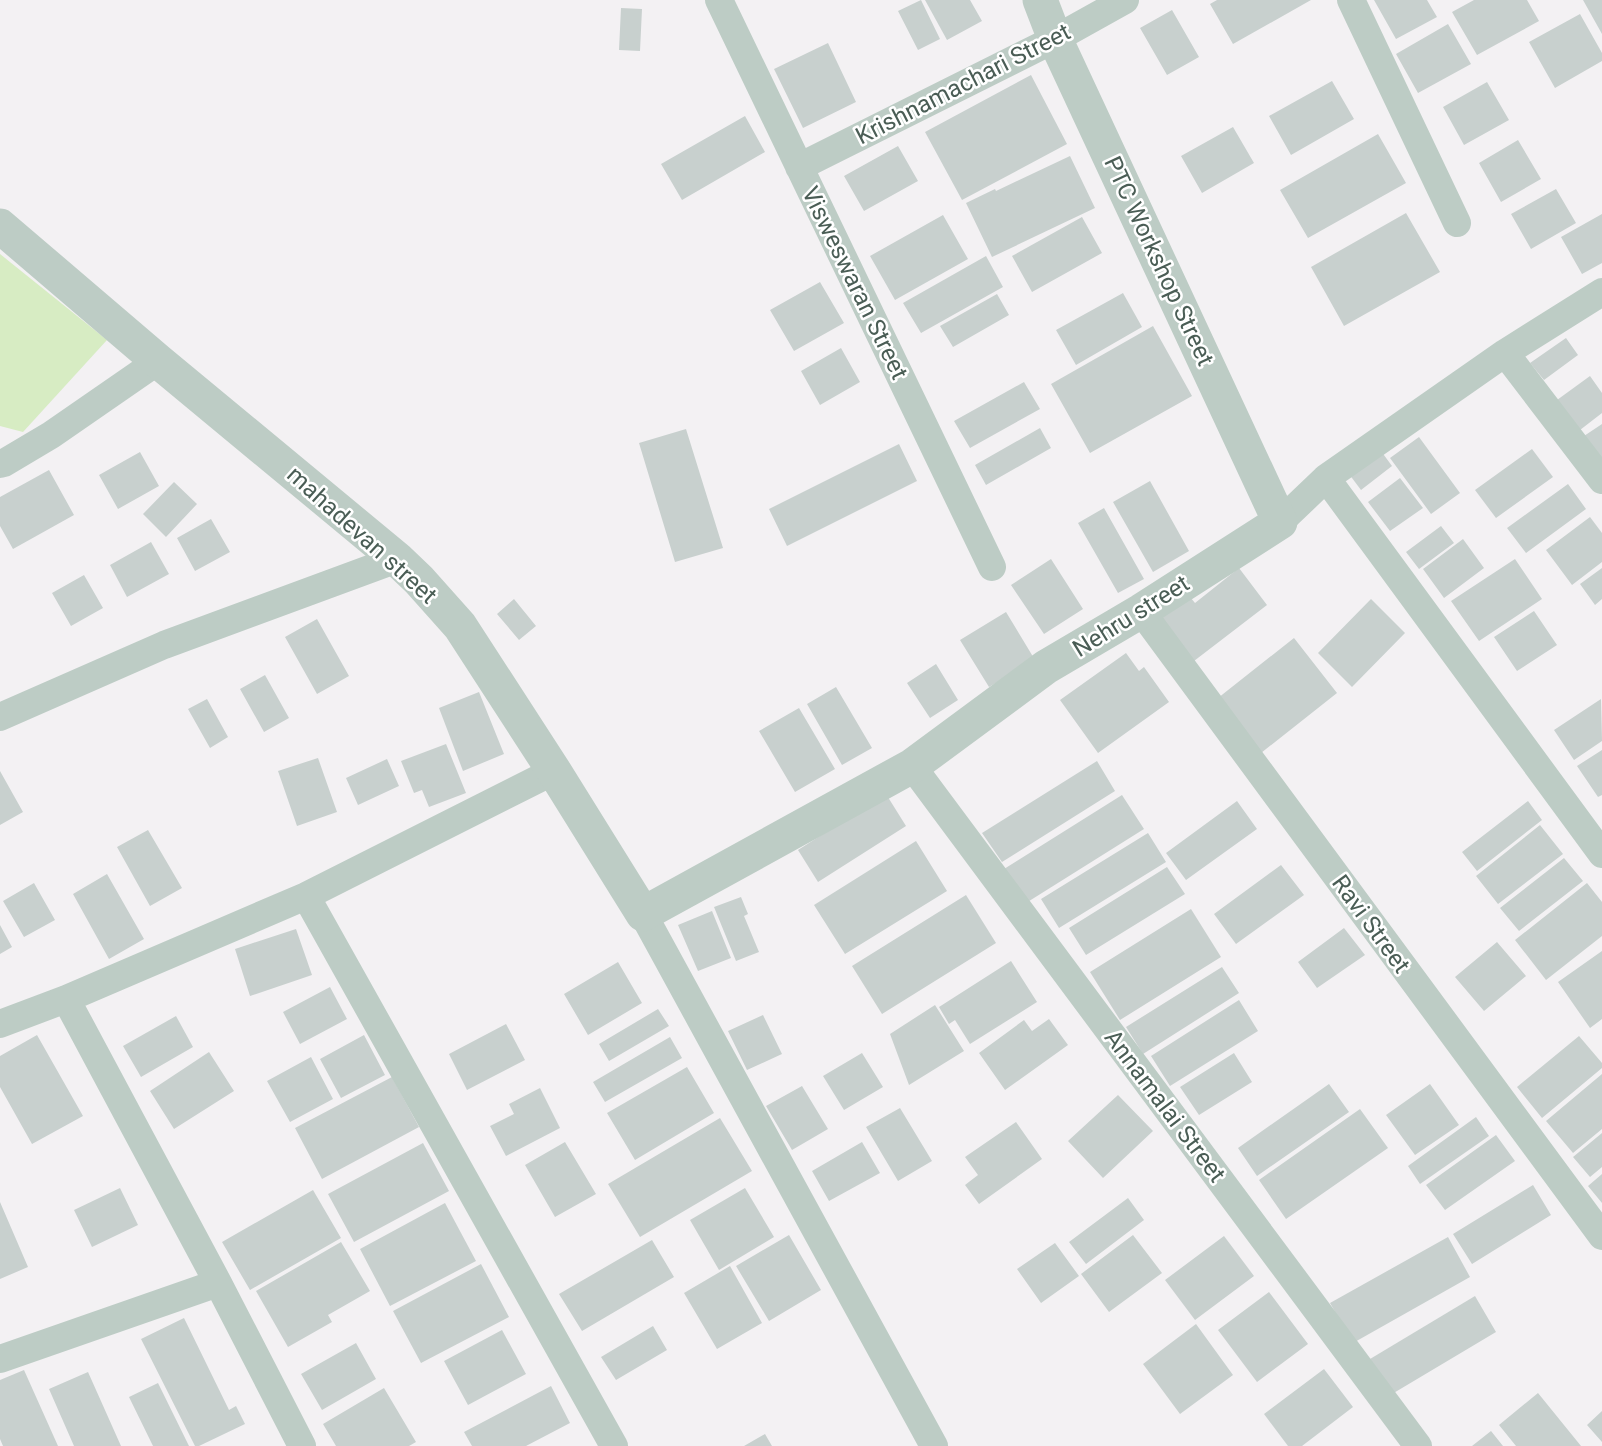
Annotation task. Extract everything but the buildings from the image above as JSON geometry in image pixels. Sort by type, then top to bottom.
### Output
[{"type":"street","name":"Visweswaran Street","points":[[719,0],[992,567]]},
{"type":"street","name":"PTC Workshop Street","points":[[1040,0],[1055,39],[1280,522]]},
{"type":"street","name":"Krishnamachari Street","points":[[799,167],[1055,39],[1125,0]]},
{"type":"street","points":[[1352,0],[1457,223]]},
{"type":"street","name":"mahadevan street","points":[[0,226],[419,580],[460,626],[643,914]]},
{"type":"street","name":"Nehru street","points":[[643,914],[912,766],[1046,667],[1141,611],[1280,522],[1326,478],[1505,353],[1602,292]]},
{"type":"street","points":[[1505,353],[1602,480]]},
{"type":"street","points":[[0,464],[51,435],[158,360]]},
{"type":"street","points":[[1326,478],[1602,854]]},
{"type":"street","points":[[0,717],[163,645],[397,559]]},
{"type":"street","name":"Ravi Street","points":[[1141,611],[1602,1236]]},
{"type":"street","name":"Annamalai Street","points":[[912,766],[1418,1446]]},
{"type":"street","points":[[0,1024],[66,999],[306,896],[554,771]]},
{"type":"street","points":[[306,896],[614,1446]]},
{"type":"street","points":[[643,914],[934,1446]]},
{"type":"street","points":[[66,999],[302,1446]]},
{"type":"street","points":[[0,1359],[218,1283]]},
{"type":"green space","points":[[0,254],[107,340],[23,432],[0,426]]}]
